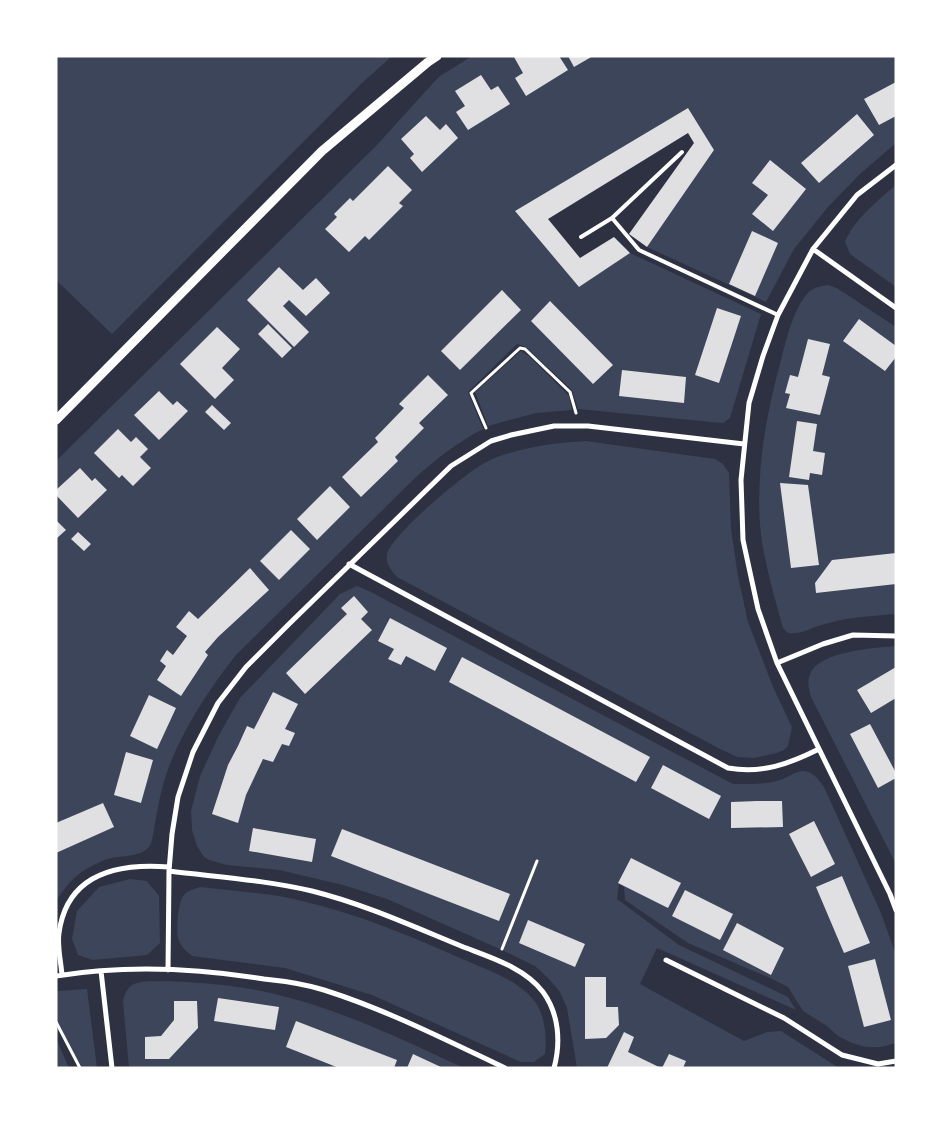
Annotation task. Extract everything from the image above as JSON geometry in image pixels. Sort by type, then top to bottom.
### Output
[{"type":"street","points":[[56,420],[322,152],[437,56]]},
{"type":"street","points":[[896,165],[857,196],[813,249],[778,315],[749,403],[741,480],[743,540],[758,609],[776,663],[890,894],[896,910]]},
{"type":"street","points":[[813,249],[896,308]]},
{"type":"street","points":[[168,970],[169,869],[176,807],[193,752],[218,703],[246,667],[451,466],[491,441],[554,426],[579,426],[744,444]]},
{"type":"street","points":[[349,564],[728,768],[745,771],[765,770],[785,764],[819,749]]},
{"type":"street","points":[[776,663],[814,647],[853,635],[896,636]]},
{"type":"street","points":[[505,1068],[381,1010],[322,989],[224,972],[168,970],[101,971],[59,976],[58,935],[62,917],[74,895],[94,877],[110,870],[148,865],[274,884],[320,894],[379,912],[498,960],[526,975],[542,991],[552,1006],[558,1029],[559,1052],[554,1068]]},
{"type":"street","points":[[666,960],[784,1018],[842,1055],[878,1064],[896,1061]]},
{"type":"street","points":[[101,971],[112,1068]]},
{"type":"lane","points":[[581,237],[612,218],[682,152]]},
{"type":"lane","points":[[612,218],[639,250],[778,315]]},
{"type":"path","points":[[486,428],[471,393],[520,348],[525,349],[570,392],[579,426]]},
{"type":"path","points":[[498,960],[537,861]]},
{"type":"path","points":[[56,1022],[80,1068]]},
{"type":"shaded area","points":[[56,56],[392,56],[362,83],[112,334],[56,280]]},
{"type":"shaded area","points":[[472,56],[896,56],[896,143],[860,174],[828,207],[794,249],[766,302],[647,247],[714,150],[688,108],[515,211],[579,287],[630,253],[761,314],[730,418],[723,423],[578,409],[572,390],[526,347],[517,344],[468,392],[483,429],[448,451],[415,478],[236,655],[217,680],[199,707],[176,749],[167,772],[152,841],[148,848],[138,854],[107,859],[87,869],[66,887],[56,901],[56,461],[376,146],[440,76]]},
{"type":"shaded area","points":[[896,185],[896,287],[850,254],[845,242],[860,219]]},
{"type":"shaded area","points":[[828,285],[837,288],[896,327],[896,614],[842,620],[820,625],[802,632],[788,633],[783,628],[761,538],[759,503],[761,461],[767,418],[792,321],[800,304],[810,291]]},
{"type":"shaded area","points":[[521,351],[530,357],[569,396],[572,410],[536,413],[488,426],[475,392]]},
{"type":"shaded area","points":[[586,441],[715,459],[723,464],[729,473],[731,529],[738,576],[748,622],[773,687],[792,727],[788,746],[784,750],[754,758],[737,757],[397,577],[391,570],[387,561],[387,554],[402,533],[432,503],[480,466],[490,460],[525,449],[549,444]]},
{"type":"shaded area","points":[[357,586],[733,784],[769,783],[803,771],[807,771],[815,776],[824,787],[881,913],[896,955],[896,1043],[881,1047],[866,1047],[838,1036],[827,1026],[803,1011],[788,987],[688,943],[625,900],[624,887],[619,884],[617,899],[679,945],[788,997],[796,1010],[657,948],[640,984],[744,1041],[767,1032],[781,1031],[839,1068],[577,1068],[567,1008],[560,992],[535,966],[387,899],[343,885],[279,870],[227,865],[204,857],[197,846],[192,830],[191,811],[200,776],[219,735],[240,698],[340,594]]},
{"type":"shaded area","points":[[896,646],[896,864],[811,697],[808,683],[810,674],[815,666],[824,660],[848,652]]},
{"type":"shaded area","points":[[130,879],[147,881],[159,896],[160,943],[147,955],[93,960],[78,955],[72,939],[77,911],[99,887]]},
{"type":"shaded area","points":[[200,887],[279,896],[327,907],[397,931],[502,976],[519,986],[537,1005],[543,1018],[546,1040],[545,1054],[534,1062],[521,1062],[372,995],[285,968],[192,956],[179,941],[177,934],[178,916],[183,896],[189,891]]},
{"type":"shaded area","points":[[164,981],[240,987],[307,1003],[360,1022],[464,1068],[129,1068],[123,1002],[125,994],[132,985],[137,983]]},
{"type":"shaded area","points":[[87,989],[97,1068],[80,1068],[56,1022],[56,991]]},
{"type":"shaded area","points":[[56,1038],[69,1068],[56,1068]]},
{"type":"building","points":[[515,56],[559,56],[568,70],[526,96],[515,78],[523,73]]},
{"type":"building","points":[[568,56],[593,56],[574,67]]},
{"type":"building","points":[[481,75],[491,90],[498,86],[510,104],[468,130],[456,112],[465,106],[455,91]]},
{"type":"building","points":[[896,82],[896,116],[879,125],[864,99]]},
{"type":"building","points":[[688,108],[714,150],[647,247],[629,234],[694,143],[688,133],[548,219],[580,258],[614,237],[630,253],[579,287],[515,211]]},
{"type":"building","points":[[857,114],[874,135],[819,183],[801,163]]},
{"type":"building","points":[[426,116],[440,130],[446,124],[458,138],[422,172],[410,158],[414,154],[401,139]]},
{"type":"building","points":[[770,160],[806,189],[773,231],[752,214],[768,195],[752,183]]},
{"type":"building","points":[[388,166],[412,190],[399,203],[403,206],[369,240],[365,236],[349,252],[325,229],[337,217],[334,214],[350,198],[353,201]]},
{"type":"building","points":[[752,231],[778,243],[755,296],[729,284]]},
{"type":"building","points":[[279,267],[303,290],[316,278],[330,293],[306,316],[289,300],[283,306],[309,332],[294,347],[247,300]]},
{"type":"building","points":[[502,290],[521,310],[460,370],[441,351]]},
{"type":"building","points":[[550,301],[613,365],[593,384],[531,321]]},
{"type":"building","points":[[717,308],[741,316],[719,383],[695,375]]},
{"type":"building","points":[[859,319],[896,346],[896,357],[885,371],[843,341]]},
{"type":"building","points":[[268,324],[292,348],[282,358],[258,334]]},
{"type":"building","points":[[217,327],[240,349],[222,368],[234,380],[215,399],[180,364]]},
{"type":"building","points":[[808,339],[830,344],[822,375],[830,377],[820,415],[786,408],[790,394],[785,393],[790,375],[798,377]]},
{"type":"building","points":[[622,370],[686,377],[684,403],[619,396]]},
{"type":"building","points":[[428,375],[448,395],[419,423],[424,428],[395,457],[398,461],[361,497],[342,477],[378,442],[375,438],[404,408],[399,404]]},
{"type":"building","points":[[159,391],[173,405],[177,401],[188,411],[159,440],[134,415]]},
{"type":"building","points":[[212,405],[231,423],[224,430],[205,412]]},
{"type":"building","points":[[797,421],[817,424],[813,451],[825,453],[822,475],[810,473],[809,480],[789,477]]},
{"type":"building","points":[[118,429],[131,442],[136,437],[148,449],[140,457],[151,468],[133,486],[122,475],[119,478],[94,453]]},
{"type":"building","points":[[80,468],[92,481],[95,478],[107,490],[78,518],[56,495],[56,490]]},
{"type":"building","points":[[780,483],[808,485],[819,565],[791,568]]},
{"type":"building","points":[[330,486],[350,507],[317,540],[297,519]]},
{"type":"building","points":[[56,520],[66,530],[56,539]]},
{"type":"building","points":[[291,530],[310,549],[279,580],[260,561]]},
{"type":"building","points":[[78,532],[91,544],[84,551],[71,539]]},
{"type":"building","points":[[896,553],[896,584],[816,593],[815,583],[832,560]]},
{"type":"building","points":[[250,568],[269,590],[218,637],[205,652],[208,655],[181,696],[157,680],[166,666],[160,661],[167,650],[173,655],[187,636],[176,627],[189,611],[198,619]]},
{"type":"building","points":[[354,596],[368,612],[361,619],[372,630],[305,694],[286,673],[347,614],[341,608]]},
{"type":"building","points":[[390,618],[447,648],[435,671],[406,656],[401,665],[388,659],[394,649],[378,641]]},
{"type":"building","points":[[462,657],[650,757],[636,782],[449,682]]},
{"type":"building","points":[[896,667],[896,698],[871,713],[857,690]]},
{"type":"building","points":[[273,692],[298,704],[285,729],[295,733],[289,746],[282,744],[273,762],[263,759],[246,795],[238,823],[212,814],[228,765],[247,726],[254,729]]},
{"type":"building","points":[[149,695],[176,708],[157,749],[130,736]]},
{"type":"building","points":[[870,724],[896,773],[896,778],[878,788],[850,734]]},
{"type":"building","points":[[126,752],[153,760],[141,803],[114,795]]},
{"type":"building","points":[[663,765],[721,796],[709,819],[651,788]]},
{"type":"building","points":[[782,801],[783,827],[731,828],[731,802]]},
{"type":"building","points":[[103,803],[114,827],[56,853],[56,823]]},
{"type":"building","points":[[814,821],[835,864],[811,877],[789,834]]},
{"type":"building","points":[[253,828],[316,839],[312,862],[249,851]]},
{"type":"building","points":[[342,829],[510,894],[499,921],[331,856]]},
{"type":"building","points":[[631,858],[681,883],[668,908],[618,883]]},
{"type":"building","points":[[842,876],[870,943],[844,953],[816,887]]},
{"type":"building","points":[[685,890],[733,914],[720,940],[672,916]]},
{"type":"building","points":[[528,920],[585,944],[575,967],[519,943]]},
{"type":"building","points":[[737,923],[784,948],[771,975],[723,950]]},
{"type":"building","points":[[875,959],[891,1020],[864,1027],[848,966]]},
{"type":"building","points":[[585,977],[606,977],[606,1007],[618,1007],[619,1025],[606,1038],[585,1039]]},
{"type":"building","points":[[218,998],[279,1007],[275,1030],[214,1021]]},
{"type":"building","points":[[174,1001],[197,1001],[198,1028],[169,1059],[145,1059],[145,1037],[161,1036],[174,1020]]},
{"type":"building","points":[[296,1021],[397,1060],[394,1068],[339,1068],[286,1047]]},
{"type":"building","points":[[624,1032],[634,1037],[628,1052],[661,1068],[607,1068]]},
{"type":"building","points":[[413,1054],[443,1068],[407,1068]]},
{"type":"building","points":[[669,1054],[686,1061],[683,1068],[662,1068]]}]
